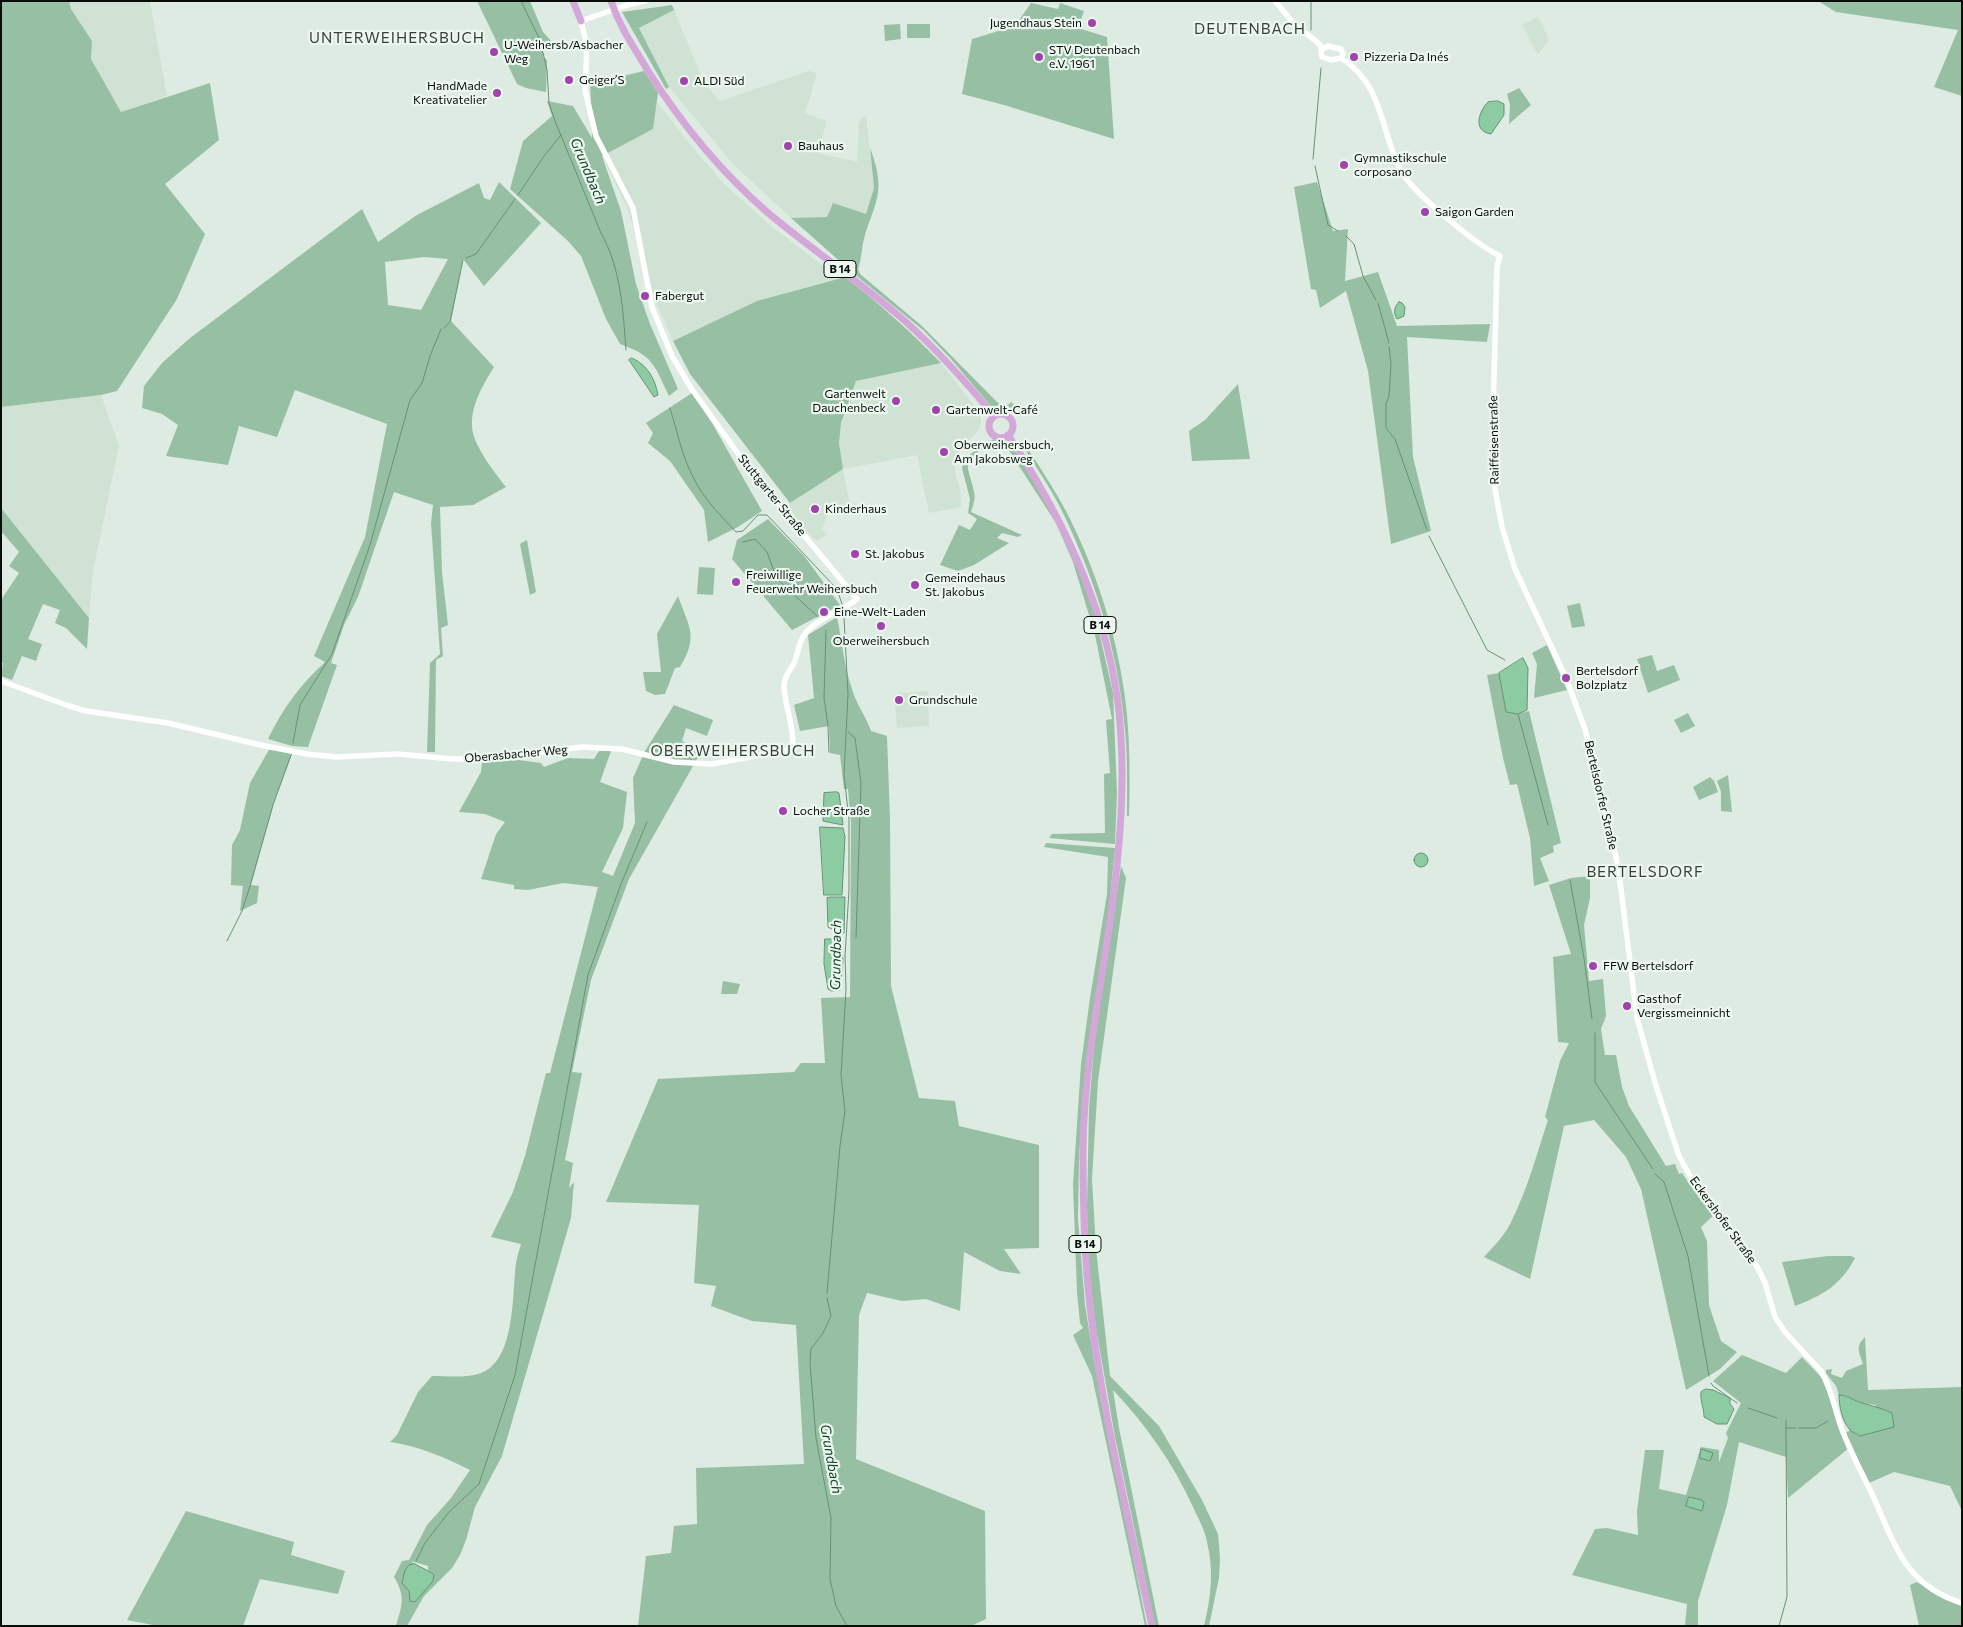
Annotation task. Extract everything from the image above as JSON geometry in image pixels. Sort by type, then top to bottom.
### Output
[{"type":"main road","points":[[573,1],[580,21]]},
{"type":"main road","name":"B 14","points":[[606,1],[657,85],[684,124],[718,164],[768,212],[866,288],[906,322],[963,379],[994,416]]},
{"type":"main road","points":[[611,1],[618,23]]},
{"type":"main road","points":[[1003,414],[1011,419],[1013,426],[1008,436],[999,438],[991,433],[990,422],[994,416],[1003,414]]},
{"type":"main road","name":"B 14","points":[[1008,436],[1039,483],[1073,547],[1093,599],[1108,653],[1119,711],[1122,774],[1120,834],[1089,1066],[1083,1148],[1084,1227],[1090,1307],[1103,1394],[1152,1626]]},
{"type":"street","points":[[580,21],[645,1]]},
{"type":"street","points":[[1275,1],[1295,25],[1323,48]]},
{"type":"street","name":"Stuttgarter Straße","points":[[580,21],[587,46],[586,96],[596,136],[633,208],[652,308],[672,356],[691,388],[761,484],[857,599],[811,627],[805,634],[794,661],[785,676],[784,689],[793,732],[793,749]]},
{"type":"street","points":[[1328,46],[1339,48],[1343,52],[1341,58],[1335,60],[1324,58],[1320,52],[1323,48],[1328,46]]},
{"type":"street","name":"Raiffeisenstraße","points":[[1341,58],[1360,73],[1378,102],[1389,143],[1401,172],[1415,189],[1475,242],[1500,256],[1497,267],[1492,453],[1495,489],[1502,528],[1515,569],[1537,616]]},
{"type":"street","name":"Bertelsdorfer Straße","points":[[1537,616],[1566,678],[1585,729],[1616,857],[1637,1018],[1656,1086],[1680,1156]]},
{"type":"street","name":"Oberasbacher Weg","points":[[1,681],[62,704],[106,715],[168,723],[265,746],[336,757],[398,754],[452,759],[486,759],[582,747],[622,749],[674,762],[712,764],[793,749]]},
{"type":"street","name":"Eckershofer Straße","points":[[1680,1156],[1694,1183],[1742,1244],[1759,1270],[1766,1283],[1775,1317],[1784,1332],[1821,1371],[1828,1384],[1840,1424],[1908,1569],[1932,1591],[1962,1604]]},
{"type":"shaded area","points":[[1,1],[69,1],[71,9],[92,41],[91,59],[121,112],[210,83],[219,140],[165,184],[205,234],[177,299],[117,391],[101,395],[1,407]]},
{"type":"shaded area","points":[[69,1],[150,1],[167,96],[121,112],[91,59],[92,41],[71,9]]},
{"type":"shaded area","points":[[477,1],[530,1],[543,32],[552,42],[548,45],[543,44],[543,57],[547,60],[546,92],[517,84]]},
{"type":"shaded area","points":[[1818,1],[1962,1],[1962,96],[1934,87],[1958,30],[1836,12]]},
{"type":"shaded area","name":"STV Deutenbach e.V. 1961","points":[[1031,3],[1058,9],[1060,3],[1084,11],[1078,28],[1107,37],[1114,139],[962,94],[972,39],[1015,26]]},
{"type":"shaded area","points":[[672,5],[674,10],[639,28],[669,87],[666,89],[622,12]]},
{"type":"shaded area","points":[[674,10],[704,83],[720,101],[809,71],[817,73],[805,113],[827,121],[818,153],[857,162],[859,122],[866,115],[874,188],[866,214],[833,203],[827,217],[791,218],[733,164],[669,87],[639,28]]},
{"type":"shaded area","points":[[1538,17],[1549,39],[1538,55],[1522,25]]},
{"type":"shaded area","points":[[900,24],[901,39],[885,41],[884,25]]},
{"type":"shaded area","points":[[907,24],[930,24],[930,38],[907,38]]},
{"type":"shaded area","points":[[644,71],[658,93],[653,129],[602,156],[621,211],[636,284],[650,324],[678,389],[669,396],[652,363],[640,353],[620,344],[606,319],[581,256],[568,241],[510,189],[523,141],[552,116],[547,101],[573,106],[592,138],[590,77],[614,78]]},
{"type":"shaded area","points":[[1519,88],[1531,105],[1509,124],[1510,105],[1507,94]]},
{"type":"shaded area","points":[[657,102],[723,183],[776,230],[839,278],[757,301],[673,341],[658,307],[628,210],[602,155],[653,129]]},
{"type":"shaded area","points":[[870,148],[877,173],[878,192],[863,243],[858,269],[860,274],[922,326],[998,403],[1008,405],[1011,402],[1018,408],[1004,412],[994,410],[951,359],[923,330],[853,273],[791,218],[827,217],[833,203],[866,214],[874,188]]},
{"type":"shaded area","points":[[499,182],[541,223],[484,286],[463,259],[451,321],[494,367],[482,388],[473,410],[472,426],[480,450],[506,487],[473,505],[440,507],[442,572],[448,625],[441,628],[443,656],[436,660],[435,752],[427,752],[430,663],[440,654],[431,523],[433,505],[394,492],[358,597],[344,625],[331,663],[337,665],[308,747],[292,746],[268,739],[279,717],[293,698],[325,662],[314,656],[365,537],[387,424],[295,390],[277,437],[239,426],[228,465],[166,456],[178,425],[162,414],[142,408],[144,386],[162,363],[190,338],[362,209],[378,242],[417,215],[479,183],[484,198],[490,200]],"holes":[[[424,257],[448,259],[421,310],[388,305],[385,262]]]},
{"type":"shaded area","points":[[1317,182],[1333,231],[1348,229],[1345,281],[1378,272],[1397,326],[1490,324],[1487,342],[1407,337],[1413,457],[1431,531],[1391,544],[1368,371],[1346,291],[1320,308],[1316,290],[1311,289],[1294,187]]},
{"type":"shaded area","points":[[845,277],[894,318],[941,363],[856,381],[841,423],[839,443],[843,469],[790,503],[690,374],[673,341],[757,301]]},
{"type":"shaded area","points":[[941,363],[980,413],[980,428],[960,450],[955,462],[955,474],[960,488],[961,507],[929,513],[917,455],[843,469],[839,443],[841,423],[856,381]]},
{"type":"shaded area","points":[[1238,384],[1250,459],[1192,461],[1189,431],[1205,420]]},
{"type":"shaded area","points":[[692,393],[712,423],[762,511],[738,527],[708,542],[704,510],[670,461],[648,443],[653,433],[646,423]]},
{"type":"shaded area","points":[[101,395],[119,446],[93,571],[89,618],[1,508],[1,407]]},
{"type":"shaded area","points":[[999,438],[1009,442],[1035,478],[1074,551],[1095,614],[1113,693],[1117,793],[1115,844],[1049,838],[1052,834],[1105,833],[1104,774],[1110,773],[1106,720],[1112,719],[1095,635],[1073,562],[1056,523],[1006,446],[989,446],[975,454],[968,463],[975,497],[971,512],[1022,535],[1018,537],[1002,533],[997,538],[1009,543],[974,565],[958,571],[940,565],[959,525],[970,530],[977,519],[968,513],[970,499],[962,468],[964,459],[988,441]]},
{"type":"shaded area","points":[[1026,446],[1047,478],[1078,535],[1098,584],[1113,635],[1124,688],[1127,714],[1130,765],[1129,816],[1127,816],[1127,757],[1121,693],[1102,611],[1072,532],[1056,499],[1024,448]]},
{"type":"shaded area","name":"Kinderhaus","points":[[843,469],[850,505],[828,515],[822,529],[827,535],[817,541],[804,529],[787,505]]},
{"type":"shaded area","points":[[1,508],[89,618],[87,649],[66,628],[55,623],[60,610],[43,604],[28,639],[42,644],[36,661],[22,656],[12,680],[1,676],[3,663],[1,662],[1,600],[19,573],[9,566],[19,552],[1,531]]},
{"type":"shaded area","points":[[768,519],[805,557],[840,605],[792,630],[732,559],[737,540]]},
{"type":"shaded area","points":[[527,540],[536,592],[530,595],[520,544]]},
{"type":"shaded area","points":[[699,567],[715,568],[713,595],[697,594]]},
{"type":"shaded area","points":[[678,596],[691,639],[686,656],[680,667],[675,668],[665,694],[655,695],[646,691],[643,672],[661,672],[657,634]]},
{"type":"shaded area","points":[[1580,603],[1585,626],[1572,628],[1567,606]]},
{"type":"shaded area","points":[[837,617],[847,671],[856,700],[871,731],[887,736],[890,819],[891,986],[919,1098],[955,1101],[959,1126],[1039,1145],[1039,1248],[1004,1249],[1021,1274],[1000,1271],[964,1252],[960,1311],[926,1299],[902,1301],[867,1293],[859,1315],[856,1459],[985,1511],[986,1619],[971,1626],[638,1626],[646,1556],[671,1553],[674,1526],[697,1524],[696,1468],[804,1464],[796,1325],[752,1321],[711,1306],[716,1286],[694,1283],[699,1205],[606,1202],[658,1079],[794,1072],[801,1063],[825,1063],[821,998],[850,997],[851,823],[848,789],[844,789],[840,755],[830,753],[829,726],[800,731],[794,705],[814,698],[808,635]]},
{"type":"shaded area","points":[[1547,645],[1567,690],[1534,698],[1537,664],[1532,653]]},
{"type":"shaded area","points":[[1652,655],[1657,671],[1674,665],[1680,680],[1648,693],[1637,659]]},
{"type":"shaded area","points":[[1499,673],[1506,712],[1518,714],[1529,711],[1561,843],[1553,846],[1554,852],[1540,858],[1549,881],[1534,886],[1530,838],[1517,784],[1510,785],[1487,675]]},
{"type":"shaded area","points":[[928,691],[929,726],[897,728],[894,694]]},
{"type":"shaded area","points":[[674,705],[713,720],[707,736],[686,728],[682,741],[701,752],[629,879],[591,980],[572,1072],[582,1073],[565,1160],[573,1163],[569,1188],[574,1182],[571,1218],[502,1456],[475,1507],[466,1540],[452,1568],[424,1596],[407,1626],[396,1626],[402,1601],[398,1584],[394,1577],[402,1561],[409,1560],[427,1525],[451,1498],[470,1470],[411,1446],[390,1442],[397,1435],[418,1392],[432,1376],[478,1374],[490,1368],[499,1357],[506,1343],[510,1326],[516,1263],[521,1244],[491,1237],[513,1192],[525,1156],[546,1073],[550,1073],[598,887],[563,883],[528,890],[514,889],[514,885],[481,879],[496,834],[505,822],[485,814],[459,812],[481,772],[482,763],[511,759],[541,763],[544,767],[568,758],[594,759],[599,751],[611,751],[600,782],[627,792],[623,828],[602,872],[613,876],[635,823],[633,778],[645,751]],"holes":[[[411,1561],[428,1566],[428,1570],[432,1573],[409,1598],[409,1591],[402,1583],[409,1565],[415,1564]]]},
{"type":"shaded area","points":[[1688,713],[1695,726],[1681,733],[1674,720]]},
{"type":"shaded area","points":[[270,748],[292,754],[274,802],[251,885],[259,886],[257,903],[240,911],[243,886],[231,885],[232,845],[240,830],[250,783]]},
{"type":"shaded area","points":[[1728,775],[1732,812],[1721,811],[1721,792],[1717,781]]},
{"type":"shaded area","points":[[1710,777],[1714,781],[1718,792],[1699,800],[1693,787]]},
{"type":"shaded area","points":[[1046,843],[1115,848],[1108,918],[1083,1097],[1079,1157],[1078,1219],[1085,1305],[1095,1366],[1147,1626],[1145,1626],[1092,1376],[1073,1335],[1083,1328],[1080,1323],[1077,1293],[1073,1184],[1081,1064],[1107,894],[1108,857],[1044,847]]},
{"type":"shaded area","points":[[1121,866],[1126,878],[1098,1081],[1092,1179],[1096,1249],[1110,1376],[1159,1426],[1202,1500],[1218,1534],[1219,1578],[1209,1626],[1204,1626],[1210,1594],[1211,1574],[1209,1552],[1203,1529],[1168,1460],[1137,1417],[1113,1390],[1159,1626],[1155,1626],[1115,1437],[1096,1328],[1088,1262],[1089,1108],[1095,1036]]},
{"type":"shaded area","points":[[1590,876],[1590,898],[1584,925],[1589,981],[1603,979],[1606,1016],[1601,1029],[1605,1055],[1616,1055],[1622,1087],[1629,1106],[1666,1166],[1675,1164],[1679,1174],[1682,1173],[1695,1192],[1715,1214],[1701,1227],[1707,1241],[1709,1305],[1721,1341],[1737,1352],[1720,1369],[1686,1390],[1641,1189],[1626,1157],[1594,1120],[1564,1126],[1530,1279],[1484,1257],[1500,1240],[1523,1196],[1548,1120],[1545,1117],[1560,1061],[1569,1043],[1558,1042],[1553,957],[1571,954],[1549,885],[1571,878]]},
{"type":"shaded area","points":[[723,981],[740,984],[737,994],[721,994]]},
{"type":"shaded area","points":[[1828,1256],[1851,1256],[1855,1258],[1837,1283],[1814,1298],[1795,1306],[1782,1262]]},
{"type":"shaded area","points":[[1865,1337],[1868,1390],[1962,1387],[1962,1511],[1950,1486],[1894,1472],[1869,1483],[1846,1433],[1850,1430],[1860,1436],[1876,1405],[1860,1403],[1844,1395],[1839,1395],[1836,1386],[1826,1373],[1826,1370],[1832,1369],[1831,1374],[1842,1378],[1846,1371],[1863,1364],[1859,1347]]},
{"type":"shaded area","points":[[1742,1355],[1786,1373],[1802,1357],[1822,1378],[1829,1390],[1849,1448],[1788,1498],[1786,1457],[1739,1442],[1727,1505],[1698,1601],[1698,1626],[1685,1626],[1687,1604],[1572,1575],[1595,1529],[1607,1528],[1638,1535],[1637,1511],[1645,1450],[1664,1450],[1659,1489],[1686,1495],[1701,1447],[1719,1450],[1719,1462],[1728,1438],[1726,1433],[1741,1403],[1713,1381]]},
{"type":"shaded area","points":[[186,1511],[294,1542],[291,1555],[345,1571],[338,1594],[260,1579],[243,1626],[158,1626],[127,1620]]},
{"type":"shaded area","points":[[1917,1582],[1944,1599],[1962,1606],[1962,1626],[1919,1626],[1910,1585]]},
{"type":"water","points":[[1498,101],[1504,104],[1504,115],[1491,134],[1481,129],[1479,125],[1480,115],[1488,102]]},
{"type":"water","points":[[1399,302],[1405,307],[1404,316],[1397,319],[1395,310]]},
{"type":"water","points":[[632,358],[642,364],[650,373],[658,395],[654,397],[629,360]]},
{"type":"water","points":[[1523,658],[1528,668],[1527,710],[1518,714],[1506,712],[1499,673]]},
{"type":"water","points":[[824,793],[839,793],[843,825],[823,821]]},
{"type":"water","points":[[820,827],[843,828],[845,837],[842,895],[824,895]]},
{"type":"water","points":[[1421,853],[1426,855],[1428,860],[1426,865],[1421,867],[1416,865],[1414,860],[1416,855]]},
{"type":"water","points":[[845,897],[844,933],[828,927],[827,898]]},
{"type":"water","points":[[825,939],[841,939],[843,960],[840,990],[832,991],[828,989],[824,964]]},
{"type":"water","points":[[1706,1389],[1713,1390],[1730,1398],[1730,1404],[1734,1409],[1727,1424],[1717,1424],[1704,1417],[1701,1392]]},
{"type":"water","points":[[1839,1395],[1892,1413],[1894,1427],[1860,1436],[1853,1432],[1843,1418]]},
{"type":"water","points":[[1701,1449],[1713,1453],[1710,1461],[1700,1458]]},
{"type":"water","points":[[1689,1497],[1702,1500],[1704,1503],[1702,1511],[1686,1506]]},
{"type":"water","points":[[415,1564],[434,1575],[433,1581],[415,1602],[410,1601],[409,1591],[402,1583],[405,1570],[409,1565]]},
{"type":"waterway","name":"Grundbach","points":[[521,1],[540,40],[547,70],[549,103],[555,121],[613,261],[620,290],[626,350]]},
{"type":"waterway","points":[[1311,1],[1311,30]]},
{"type":"waterway","points":[[1313,159],[1321,68]]},
{"type":"waterway","points":[[518,195],[544,156],[561,135]]},
{"type":"waterway","points":[[1315,166],[1328,225],[1338,231]]},
{"type":"waterway","points":[[466,258],[476,254],[515,199]]},
{"type":"waterway","points":[[1346,236],[1354,244],[1363,276],[1376,300]]},
{"type":"waterway","points":[[444,328],[450,322],[463,260]]},
{"type":"waterway","points":[[1378,303],[1389,343]]},
{"type":"waterway","points":[[293,743],[300,705],[332,654],[370,545],[410,400],[422,383],[441,329]]},
{"type":"waterway","points":[[1389,347],[1391,364],[1389,396],[1386,404],[1386,428],[1395,439],[1427,530]]},
{"type":"waterway","name":"Grundbach","points":[[670,408],[689,469],[697,485],[718,513],[736,532],[743,531],[758,515],[767,515],[837,589],[842,604]]},
{"type":"waterway","points":[[1429,536],[1487,650],[1505,660]]},
{"type":"waterway","points":[[743,542],[755,539],[767,552],[777,579],[818,617]]},
{"type":"waterway","name":"Grundbach","points":[[827,1293],[840,1146],[845,1111],[841,1075],[846,989],[845,956],[849,890],[849,820],[844,775],[848,694],[844,617]]},
{"type":"waterway","points":[[826,630],[824,698],[829,752]]},
{"type":"waterway","points":[[1518,714],[1548,825]]},
{"type":"waterway","points":[[848,732],[855,738],[861,783],[856,938]]},
{"type":"waterway","points":[[227,941],[242,911],[273,805],[291,755]]},
{"type":"waterway","points":[[416,1561],[425,1543],[449,1512],[479,1484],[515,1375],[588,975],[621,884],[647,822]]},
{"type":"waterway","points":[[1570,880],[1584,958],[1592,1019]]},
{"type":"waterway","points":[[1595,1033],[1595,1082],[1653,1169]]},
{"type":"waterway","points":[[1655,1174],[1664,1182],[1688,1256],[1709,1376]]},
{"type":"waterway","name":"Grundbach","points":[[827,1298],[831,1316],[823,1333],[811,1349],[810,1363],[816,1438],[831,1518],[830,1579],[836,1606],[847,1626]]},
{"type":"waterway","points":[[1711,1383],[1737,1403]]},
{"type":"waterway","points":[[1748,1408],[1777,1418]]},
{"type":"waterway","points":[[1786,1420],[1786,1428],[1796,1428]]},
{"type":"waterway","points":[[1799,1428],[1816,1428],[1828,1421]]},
{"type":"waterway","points":[[1779,1626],[1787,1597],[1786,1428]]},
{"type":"place","name":"Jugendhaus Stein","points":[[1092,23]]},
{"type":"place","name":"U-Weihersb/Asbacher Weg","points":[[494,52]]},
{"type":"place","name":"STV Deutenbach e.V. 1961","points":[[1039,57]]},
{"type":"place","name":"Pizzeria Da Inés","points":[[1354,57]]},
{"type":"place","name":"Geiger’S","points":[[569,80]]},
{"type":"place","name":"ALDI Süd","points":[[684,81]]},
{"type":"place","name":"HandMade Kreativatelier","points":[[497,93]]},
{"type":"place","name":"Bauhaus","points":[[788,146]]},
{"type":"place","name":"Gymnastikschule corposano","points":[[1344,165]]},
{"type":"place","name":"Saigon Garden","points":[[1425,212]]},
{"type":"place","name":"Fabergut","points":[[645,296]]},
{"type":"place","name":"Gartenwelt Dauchenbeck","points":[[896,401]]},
{"type":"place","name":"Gartenwelt-Café","points":[[936,410]]},
{"type":"place","name":"Oberweihersbuch, Am Jakobsweg","points":[[944,452]]},
{"type":"place","name":"Kinderhaus","points":[[815,509]]},
{"type":"place","name":"St. Jakobus","points":[[855,554]]},
{"type":"place","name":"Freiwillige Feuerwehr Weihersbuch","points":[[736,582]]},
{"type":"place","name":"Gemeindehaus St. Jakobus","points":[[915,585]]},
{"type":"place","name":"Eine-Welt-Laden","points":[[824,612]]},
{"type":"place","name":"Oberweihersbuch","points":[[881,626]]},
{"type":"place","name":"Bertelsdorf Bolzplatz","points":[[1566,678]]},
{"type":"place","name":"Grundschule","points":[[899,700]]},
{"type":"place","name":"Locher Straße","points":[[783,811]]},
{"type":"place","name":"FFW Bertelsdorf","points":[[1593,966]]},
{"type":"place","name":"Gasthof Vergissmeinnicht","points":[[1627,1006]]},
{"type":"district","name":"DEUTENBACH","points":[[1250,29]]},
{"type":"district","name":"UNTERWEIHERSBUCH","points":[[397,38]]},
{"type":"district","name":"OBERWEIHERSBUCH","points":[[733,751]]},
{"type":"district","name":"BERTELSDORF","points":[[1645,872]]}]
